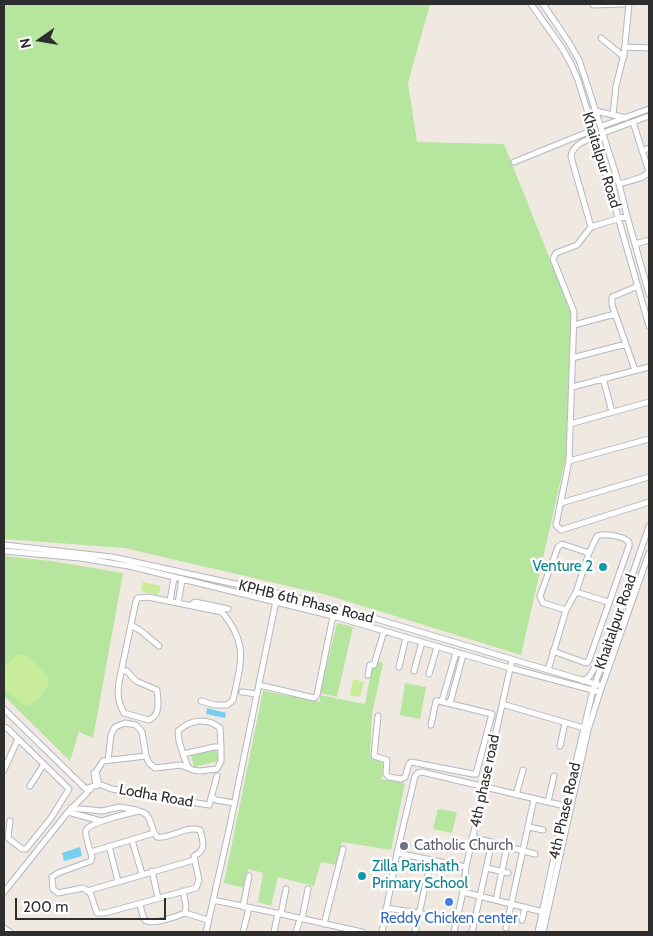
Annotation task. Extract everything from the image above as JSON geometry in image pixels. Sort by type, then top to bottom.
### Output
[{"type":"street","name":"Khaitalpur Road","points":[[531,4],[571,64],[594,133],[649,326]]},
{"type":"street","name":"Khaitalpur Road","points":[[542,4],[579,60],[602,126],[649,294]]},
{"type":"street","points":[[593,5],[623,4]]},
{"type":"street","points":[[613,115],[616,86],[624,57],[630,4]]},
{"type":"street","points":[[601,38],[624,57]]},
{"type":"street","points":[[625,47],[649,48]]},
{"type":"street","points":[[602,126],[649,109]]},
{"type":"street","points":[[596,111],[626,118]]},
{"type":"street","points":[[603,133],[649,116]]},
{"type":"street","points":[[619,184],[647,175],[649,167],[633,122]]},
{"type":"street","points":[[514,162],[594,133]]},
{"type":"street","points":[[591,227],[571,158],[571,152],[594,133]]},
{"type":"street","points":[[642,151],[649,148]]},
{"type":"street","points":[[626,216],[591,227],[577,245],[556,253],[553,259],[574,312],[569,461],[556,525],[561,530],[649,502]]},
{"type":"street","points":[[634,244],[649,240]]},
{"type":"street","points":[[635,370],[612,305],[612,297],[638,286]]},
{"type":"street","points":[[574,326],[615,314]]},
{"type":"street","points":[[572,358],[626,344]]},
{"type":"street","points":[[572,387],[649,366]]},
{"type":"street","points":[[603,378],[612,412]]},
{"type":"street","points":[[570,424],[649,402]]},
{"type":"street","points":[[569,461],[649,439]]},
{"type":"street","points":[[561,503],[649,477]]},
{"type":"street","name":"Khaitalpur Road","points":[[594,687],[649,526]]},
{"type":"street","points":[[548,670],[552,651],[566,610],[576,592],[589,553],[597,536],[601,534],[626,539],[629,542],[587,663],[552,651]]},
{"type":"street","points":[[566,610],[543,603],[540,596],[558,547],[562,544],[589,553]]},
{"type":"street","name":"KPHB 6th Phase Road","points":[[4,546],[112,557],[174,578],[276,601],[510,668],[601,689]]},
{"type":"street","name":"KPHB 6th Phase Road","points":[[4,551],[130,564],[290,596],[363,615],[548,670],[583,681],[594,687]]},
{"type":"street","name":"Khaitalpur Road","points":[[601,689],[649,553]]},
{"type":"street","points":[[170,600],[174,578]]},
{"type":"street","points":[[178,603],[182,580]]},
{"type":"street","points":[[576,592],[608,602]]},
{"type":"street","points":[[121,671],[127,671],[136,681],[158,690],[158,711],[155,717],[149,720],[124,713],[119,703],[117,692],[121,671],[131,625],[138,598],[148,597],[170,600],[222,612],[238,636],[242,656],[233,700],[230,704],[215,705],[201,701]]},
{"type":"street","points":[[206,932],[276,601]]},
{"type":"street","points":[[191,605],[196,602],[228,609]]},
{"type":"street","points":[[259,685],[314,698],[333,616]]},
{"type":"street","points":[[131,625],[159,646]]},
{"type":"street","points":[[368,675],[370,665],[374,665],[384,631]]},
{"type":"street","points":[[399,666],[406,638]]},
{"type":"street","points":[[414,672],[422,642]]},
{"type":"street","points":[[429,674],[437,647]]},
{"type":"street","points":[[442,701],[456,652]]},
{"type":"street","points":[[583,681],[589,677],[600,658],[606,652]]},
{"type":"street","points":[[450,703],[463,655]]},
{"type":"street","name":"4th phase road","points":[[454,932],[472,837],[512,660]]},
{"type":"street","name":"4th Phase Road","points":[[538,932],[594,687]]},
{"type":"street","name":"4th Phase Road","points":[[543,932],[588,730],[601,689]]},
{"type":"street","points":[[242,692],[257,694]]},
{"type":"street","points":[[378,716],[374,756],[387,760],[386,774],[388,777],[400,780],[405,777],[411,762],[476,774],[492,714],[436,701],[432,726]]},
{"type":"street","points":[[502,704],[584,728]]},
{"type":"street","points":[[4,709],[86,791]]},
{"type":"street","points":[[108,760],[111,735],[115,728],[125,723],[136,725],[142,732],[146,756],[149,763],[155,768],[181,765],[200,771],[217,769],[221,760],[220,728],[207,721],[199,721],[188,724],[178,731],[179,741],[188,767]]},
{"type":"street","points":[[560,746],[565,723]]},
{"type":"street","points":[[4,727],[66,784],[69,789],[26,849],[22,849],[8,838],[10,821]]},
{"type":"street","points":[[4,770],[18,739]]},
{"type":"street","points":[[183,754],[221,747]]},
{"type":"street","points":[[98,786],[96,772],[101,763],[108,760],[146,756]]},
{"type":"street","points":[[30,786],[44,764]]},
{"type":"street","points":[[516,795],[523,770]]},
{"type":"street","points":[[382,932],[397,853],[415,776],[418,772],[566,806]]},
{"type":"street","points":[[94,773],[98,786]]},
{"type":"street","name":"Lodha Road","points":[[86,791],[98,786],[210,805],[217,776]]},
{"type":"street","points":[[548,802],[554,776]]},
{"type":"street","points":[[4,892],[86,791],[98,786]]},
{"type":"street","points":[[213,798],[234,803]]},
{"type":"street","points":[[506,928],[534,799]]},
{"type":"street","points":[[70,810],[102,811],[120,807],[146,812],[154,833],[160,838],[194,829],[200,830],[203,847],[194,856],[199,880],[196,888],[105,914],[97,913],[90,892],[87,890],[82,888],[58,893],[52,889],[52,877],[58,873],[88,864],[92,857],[86,830],[101,821],[139,811]]},
{"type":"street","points":[[70,810],[101,821]]},
{"type":"street","points":[[92,818],[102,811]]},
{"type":"street","points":[[528,827],[543,830]]},
{"type":"street","points":[[91,852],[154,833]]},
{"type":"street","points":[[472,837],[536,854]]},
{"type":"street","points":[[132,840],[142,874]]},
{"type":"street","points":[[472,932],[492,842]]},
{"type":"street","points":[[109,846],[118,881]]},
{"type":"street","points":[[496,900],[505,872],[507,847]]},
{"type":"street","points":[[324,924],[343,849]]},
{"type":"street","points":[[397,853],[466,867]]},
{"type":"street","points":[[87,890],[194,860]]},
{"type":"street","points":[[415,932],[431,860]]},
{"type":"street","points":[[487,868],[505,872]]},
{"type":"street","points":[[152,872],[158,898]]},
{"type":"street","points":[[243,932],[249,876]]},
{"type":"street","points":[[296,932],[308,889]]},
{"type":"street","points":[[274,932],[286,890]]},
{"type":"street","points":[[182,892],[186,906],[185,913]]},
{"type":"street","points":[[463,892],[542,912]]},
{"type":"street","points":[[212,900],[362,932]]},
{"type":"street","points":[[140,904],[144,919],[147,921],[153,922],[185,913],[208,920]]},
{"type":"street","points":[[386,908],[419,913],[456,923]]},
{"type":"street","points":[[522,920],[525,908]]},
{"type":"street","points":[[4,928],[10,932]]},
{"type":"green space","points":[[4,4],[430,4],[408,83],[417,142],[504,144],[571,312],[566,457],[521,655],[327,595],[124,548],[4,539]]},
{"type":"green space","points":[[4,556],[51,561],[123,573],[93,738],[79,732],[70,761],[4,696]]},
{"type":"green space","points":[[143,582],[161,586],[158,595],[141,591]]},
{"type":"green space","points":[[337,623],[353,627],[337,697],[320,693]]},
{"type":"green space","points":[[26,655],[48,677],[48,685],[45,691],[32,704],[28,705],[19,702],[4,687],[4,668],[15,656]]},
{"type":"green space","points":[[378,661],[383,663],[372,714],[370,757],[383,761],[382,779],[405,783],[391,850],[342,842],[336,865],[321,862],[314,886],[278,877],[271,906],[258,902],[263,873],[248,869],[244,888],[224,883],[263,691],[320,702],[320,695],[365,704],[372,667],[376,667]]},
{"type":"green space","points":[[353,679],[364,682],[360,697],[350,695]]},
{"type":"green space","points":[[405,683],[426,687],[420,719],[400,715]]},
{"type":"green space","points":[[216,749],[219,761],[194,767],[191,755]]},
{"type":"green space","points":[[438,809],[457,812],[452,833],[433,829]]},
{"type":"water","points":[[207,708],[226,713],[225,718],[206,714]]},
{"type":"water","points":[[80,847],[82,856],[64,861],[62,853]]},
{"type":"place","name":"Venture 2","points":[[603,567]]},
{"type":"place","name":"Catholic Church","points":[[404,846]]},
{"type":"place","name":"Zilla Parishath Primary School","points":[[362,876]]},
{"type":"place","name":"Reddy Chicken center","points":[[449,902]]}]
